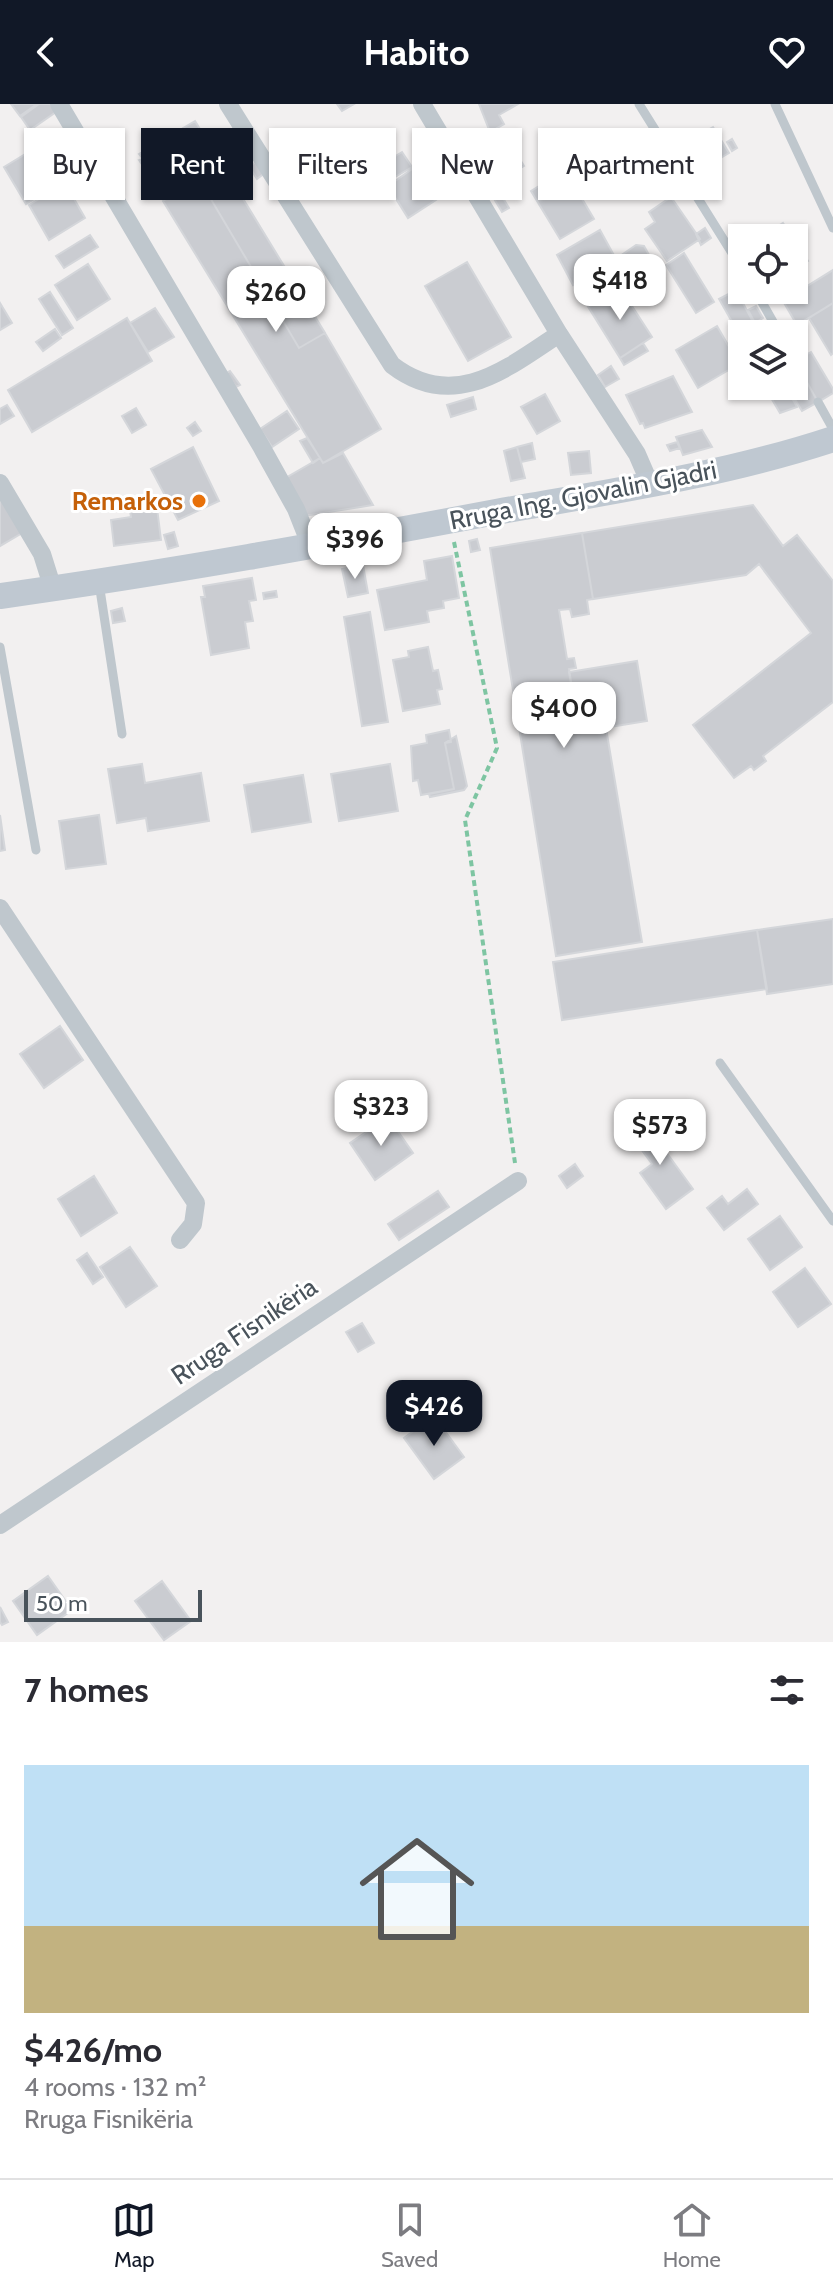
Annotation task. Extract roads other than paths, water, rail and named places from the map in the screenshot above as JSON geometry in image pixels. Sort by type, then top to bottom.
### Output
[{"type":"main road","name":"Rruga Ing. Gjovalin Gjadri","points":[[0,596],[311,547],[650,484],[791,453],[833,439]]},
{"type":"street","points":[[59,104],[261,446],[296,509],[311,547]]},
{"type":"street","points":[[228,104],[392,365],[406,376],[448,388],[472,383],[498,373],[559,334]]},
{"type":"street","points":[[422,104],[559,334],[637,454],[650,484]]},
{"type":"street","points":[[0,483],[42,554],[53,589]]},
{"type":"street","points":[[0,908],[196,1203],[193,1224],[180,1240]]},
{"type":"street","name":"Rruga Fisnikëria","points":[[0,1525],[518,1181]]},
{"type":"lane","points":[[639,104],[728,247]]},
{"type":"lane","points":[[775,104],[833,228]]},
{"type":"lane","points":[[818,402],[833,429]]},
{"type":"lane","points":[[99,582],[122,734]]},
{"type":"lane","points":[[0,647],[36,850]]},
{"type":"lane","points":[[720,1063],[833,1221]]},
{"type":"place","name":"Remarkos","points":[[199,501]]}]
